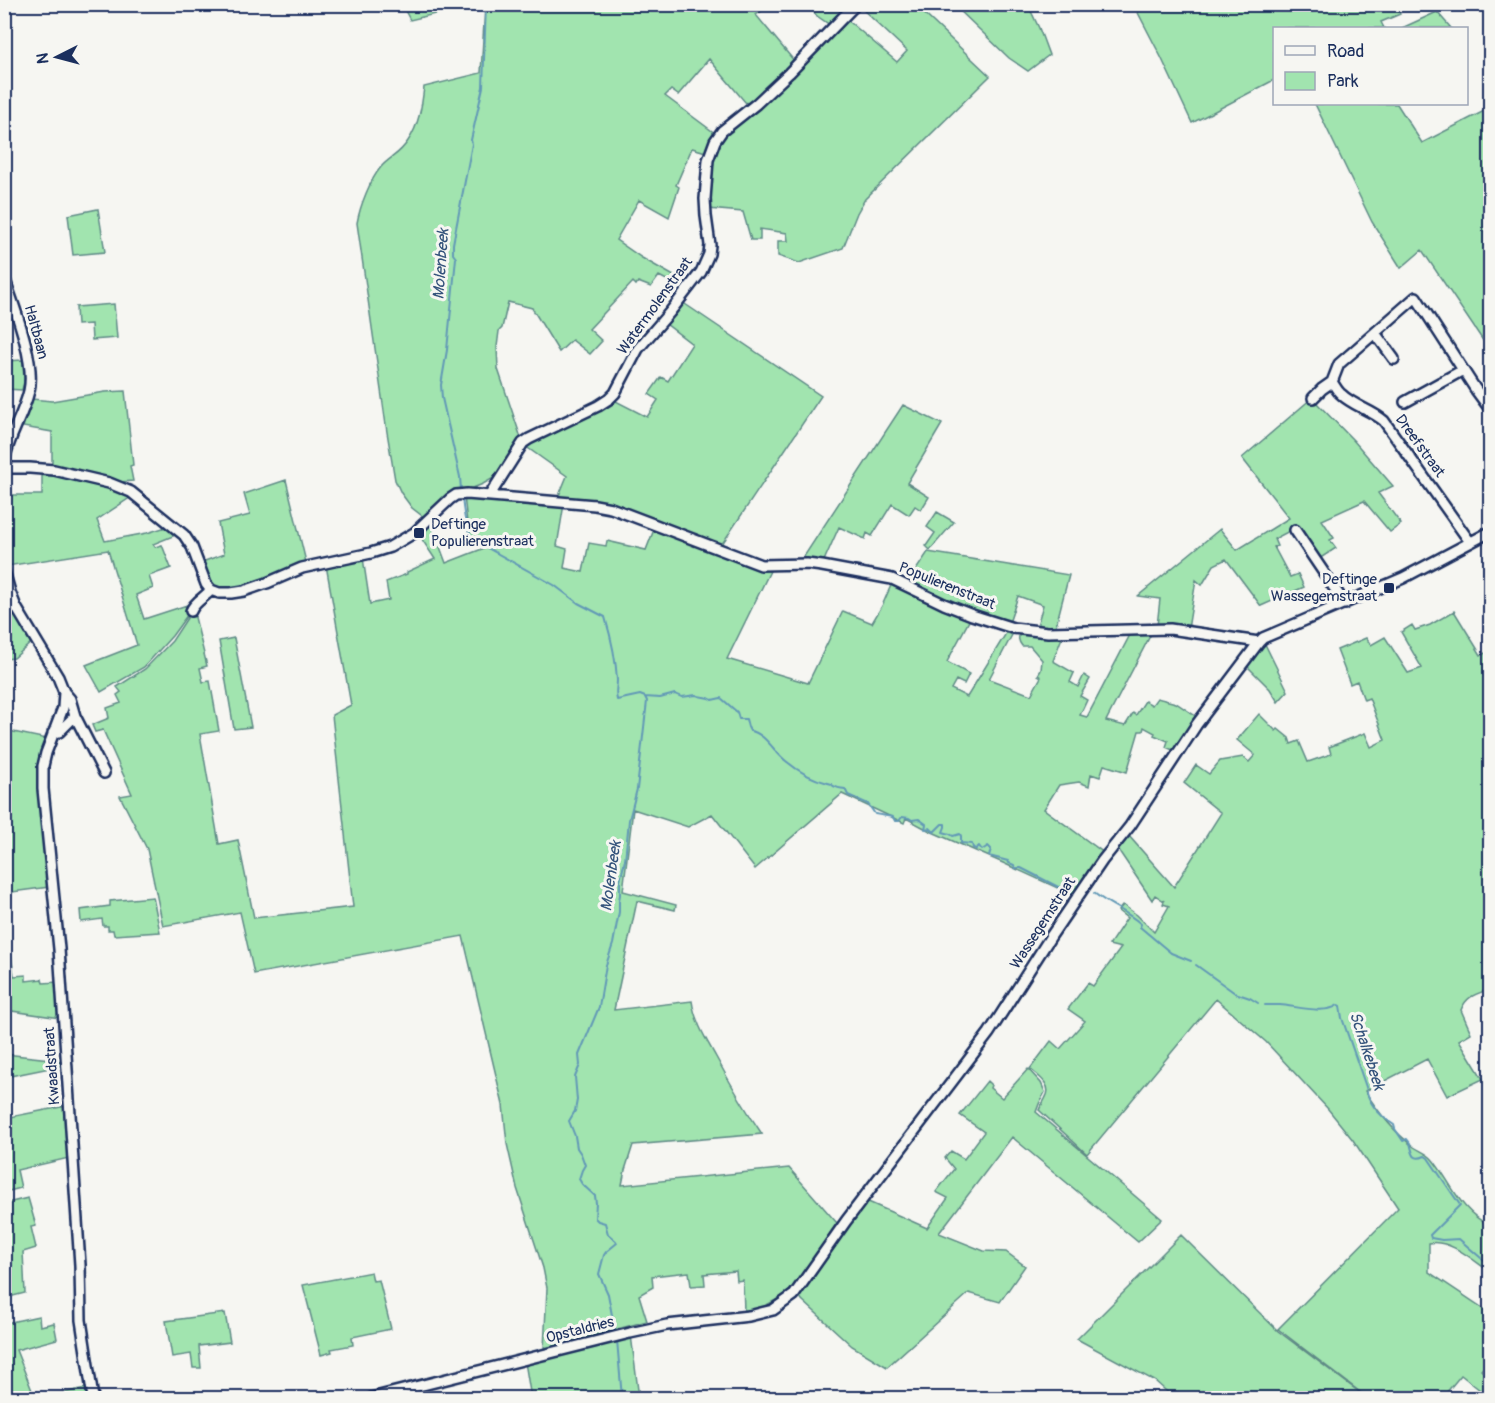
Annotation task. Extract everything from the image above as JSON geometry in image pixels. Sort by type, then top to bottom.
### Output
[{"type":"street","name":"Watermolenstraat","points":[[490,495],[523,443],[598,406],[615,393],[638,349],[701,272],[706,262],[710,245],[706,216],[706,175],[708,160],[715,141],[723,131],[789,73],[856,4]]},
{"type":"street","name":"Haltbaan","points":[[4,278],[28,354],[31,373],[23,411],[9,442],[4,462]]},
{"type":"street","points":[[1313,398],[1332,382],[1339,364],[1416,297],[1491,409]]},
{"type":"street","points":[[1375,333],[1394,359]]},
{"type":"street","name":"Dreefstraat","points":[[1405,402],[1463,370]]},
{"type":"street","name":"Dreefstraat","points":[[1332,382],[1346,398],[1384,421],[1470,542]]},
{"type":"street","points":[[4,468],[54,470],[109,483],[131,492],[184,535],[192,547],[206,584],[219,593],[244,591],[302,567],[380,550],[414,533],[456,495],[490,495]]},
{"type":"street","name":"Populierenstraat","points":[[490,495],[611,508],[761,565],[807,564],[892,579],[972,615],[1022,630],[1048,632],[1170,629],[1259,642]]},
{"type":"street","points":[[1295,530],[1345,604]]},
{"type":"street","name":"Wassegemstraat","points":[[794,1295],[846,1221],[989,1033],[1102,861],[1130,826],[1197,724],[1259,642],[1263,638],[1345,604],[1436,562],[1491,532]]},
{"type":"street","points":[[4,570],[16,607],[70,699],[75,716],[104,773]]},
{"type":"street","points":[[191,611],[193,606],[212,590]]},
{"type":"street","name":"Kwaadstraat","points":[[64,692],[63,708],[43,766],[43,789],[59,949],[80,1265],[81,1320],[93,1398]]},
{"type":"street","points":[[53,733],[59,732],[75,716]]},
{"type":"street","name":"Opstaldries","points":[[371,1398],[630,1331],[749,1317],[774,1310],[794,1295]]},
{"type":"green space","points":[[848,4],[850,6],[830,25],[817,16],[808,5]]},
{"type":"green space","points":[[1396,4],[1400,14],[1381,22],[1384,27],[1273,27],[1273,81],[1192,123],[1134,5]]},
{"type":"green space","points":[[402,5],[473,5],[410,20]]},
{"type":"green space","points":[[485,5],[770,5],[756,15],[795,62],[749,104],[709,59],[678,95],[671,90],[665,96],[716,134],[706,152],[692,148],[676,185],[679,187],[669,217],[639,200],[616,240],[642,258],[688,284],[669,309],[667,307],[682,288],[659,276],[651,287],[638,282],[636,285],[633,282],[589,329],[602,341],[590,354],[572,340],[559,352],[532,308],[508,302],[502,328],[499,331],[498,369],[521,438],[503,468],[492,479],[468,490],[425,518],[412,508],[395,480],[357,223],[360,209],[377,172],[402,149],[412,135],[419,115],[424,87],[481,73]]},
{"type":"green space","points":[[860,5],[915,5],[990,76],[865,199],[843,248],[799,263],[778,256],[778,241],[788,241],[787,233],[760,229],[760,240],[751,240],[743,212],[708,209],[711,160],[723,133],[845,18],[897,62],[907,51]]},
{"type":"green space","points":[[954,5],[1028,5],[1049,55],[1028,71],[1009,58]]},
{"type":"green space","points":[[1437,12],[1450,27],[1404,27]]},
{"type":"green space","points":[[1315,105],[1398,105],[1422,143],[1490,108],[1490,351],[1422,250],[1401,268],[1372,222]]},
{"type":"green space","points":[[98,209],[105,252],[73,255],[68,215]]},
{"type":"green space","points":[[682,302],[821,396],[720,547],[654,520],[558,498],[567,476],[525,446],[614,400],[647,417],[658,400],[649,394],[661,377],[668,381],[692,344],[666,324]]},
{"type":"green space","points":[[114,304],[117,338],[92,340],[91,324],[77,325],[76,307]]},
{"type":"green space","points":[[23,360],[22,390],[5,389],[5,361]]},
{"type":"green space","points":[[125,391],[133,481],[119,482],[52,467],[52,432],[23,427],[32,399],[52,401]]},
{"type":"green space","points":[[1312,398],[1393,486],[1378,493],[1401,524],[1390,532],[1364,501],[1322,520],[1334,538],[1330,540],[1336,548],[1319,559],[1295,528],[1274,539],[1277,546],[1274,547],[1290,577],[1298,574],[1304,587],[1261,606],[1226,559],[1214,565],[1202,585],[1196,580],[1188,629],[1157,626],[1160,599],[1138,596],[1220,529],[1237,550],[1289,518],[1242,458]]},
{"type":"green space","points":[[903,405],[942,424],[907,483],[929,497],[921,510],[915,506],[909,515],[892,504],[872,536],[867,533],[865,539],[839,527],[823,563],[801,561]]},
{"type":"green space","points":[[42,471],[120,490],[131,497],[97,520],[105,541],[169,526],[178,534],[153,544],[155,547],[162,545],[171,568],[149,576],[153,588],[136,595],[144,619],[187,605],[188,614],[144,667],[101,692],[86,665],[137,645],[108,550],[7,566],[4,542],[4,495],[42,495]]},
{"type":"green space","points":[[286,480],[306,562],[244,587],[219,588],[211,584],[202,562],[224,554],[218,523],[250,515],[244,494]]},
{"type":"green space","points":[[464,496],[564,504],[557,546],[567,549],[564,568],[583,572],[589,543],[606,546],[607,541],[646,550],[655,527],[771,569],[727,659],[808,683],[843,611],[872,623],[892,583],[971,617],[947,662],[969,674],[964,684],[956,680],[951,689],[967,697],[1008,630],[1014,631],[989,679],[1031,695],[1041,677],[1038,675],[1042,660],[1030,646],[1022,646],[1019,639],[1020,632],[1063,635],[1053,661],[1074,673],[1070,682],[1078,687],[1084,675],[1090,679],[1080,696],[1087,700],[1080,715],[1087,717],[1131,633],[1152,632],[1106,721],[1125,726],[1133,713],[1136,715],[1145,701],[1152,705],[1157,698],[1176,703],[1197,717],[1175,751],[1166,747],[1168,741],[1154,735],[1155,733],[1144,727],[1143,731],[1139,731],[1127,772],[1104,765],[1100,777],[1091,774],[1089,786],[1079,782],[1059,785],[1044,809],[1104,853],[1073,895],[906,818],[904,823],[842,794],[755,869],[712,814],[688,827],[633,809],[623,891],[676,905],[675,910],[637,901],[614,1010],[692,1001],[705,1037],[762,1134],[633,1145],[622,1185],[789,1168],[837,1223],[795,1285],[785,1295],[763,1307],[744,1312],[743,1280],[737,1281],[736,1271],[704,1274],[705,1285],[691,1286],[689,1272],[652,1276],[653,1287],[639,1295],[647,1321],[544,1349],[547,1288],[543,1268],[517,1188],[507,1144],[503,1105],[463,936],[254,974],[240,912],[163,926],[147,849],[120,796],[132,794],[103,730],[95,732],[92,725],[109,718],[107,708],[121,703],[117,695],[121,692],[117,687],[145,669],[172,641],[193,609],[207,666],[200,668],[203,682],[210,681],[219,731],[200,734],[219,844],[238,840],[254,918],[353,907],[332,715],[351,705],[326,565],[363,558],[370,604],[389,600],[386,582],[435,559],[420,532],[431,523],[446,563],[487,547],[468,531]]},
{"type":"green space","points":[[937,512],[954,522],[930,550],[926,546],[935,533],[927,527]]},
{"type":"green space","points":[[928,552],[1069,575],[1055,629],[1036,629],[1043,605],[1018,596],[1009,623],[957,607],[908,582]]},
{"type":"green space","points":[[4,584],[33,641],[14,658],[5,659]]},
{"type":"green space","points":[[1454,611],[1481,655],[1490,651],[1490,989],[1473,996],[1463,1005],[1461,1010],[1471,1033],[1459,1040],[1483,1079],[1447,1096],[1427,1059],[1365,1091],[1393,1128],[1414,1147],[1431,1158],[1463,1205],[1490,1226],[1490,1272],[1453,1247],[1429,1243],[1429,1272],[1490,1313],[1490,1361],[1481,1370],[1490,1379],[1490,1398],[1461,1375],[1446,1393],[1451,1398],[1368,1398],[1278,1329],[1398,1208],[1353,1140],[1328,1109],[1266,1042],[1216,999],[1087,1154],[1039,1110],[1048,1089],[1044,1081],[1030,1069],[1051,1041],[1060,1049],[1085,1021],[1068,1009],[1088,983],[1093,986],[1121,948],[1109,945],[1127,918],[1118,911],[1123,905],[1154,932],[1169,906],[1163,904],[1164,901],[1155,895],[1152,900],[1117,848],[1128,835],[1174,887],[1221,813],[1184,783],[1196,765],[1209,774],[1220,761],[1243,757],[1249,762],[1255,755],[1237,740],[1259,714],[1276,731],[1278,729],[1289,738],[1291,744],[1299,741],[1308,762],[1331,754],[1329,747],[1365,733],[1371,747],[1385,740],[1369,698],[1364,700],[1357,681],[1350,684],[1337,650],[1366,638],[1371,645],[1385,637],[1408,673],[1422,668],[1401,632],[1412,625],[1415,630],[1430,625]]},
{"type":"green space","points":[[234,638],[251,727],[234,729],[219,641]]},
{"type":"green space","points":[[1264,642],[1288,691],[1278,702],[1270,689],[1246,665]]},
{"type":"green space","points":[[4,730],[47,739],[38,777],[49,887],[5,893]]},
{"type":"green space","points":[[153,897],[160,932],[114,935],[113,930],[108,930],[108,926],[103,926],[102,919],[81,922],[80,910],[110,906],[110,901]]},
{"type":"green space","points":[[11,954],[14,976],[26,975],[26,981],[42,979],[43,983],[58,982],[61,1018],[5,1010],[4,955]]},
{"type":"green space","points":[[5,1054],[59,1060],[60,1066],[5,1077]]},
{"type":"green space","points":[[1028,1069],[1041,1083],[1045,1092],[1036,1112],[1162,1219],[1138,1242],[1012,1137],[939,1233],[984,1251],[1006,1252],[1025,1266],[1000,1302],[969,1293],[887,1367],[852,1346],[799,1295],[866,1201],[927,1228],[948,1198],[936,1192],[954,1169],[945,1158],[951,1151],[964,1159],[984,1132],[960,1115],[987,1081],[991,1085],[990,1088],[1002,1098]]},
{"type":"green space","points":[[66,1106],[69,1158],[17,1170],[21,1188],[5,1192],[5,1118]]},
{"type":"green space","points":[[4,1195],[7,1203],[28,1198],[36,1226],[31,1227],[36,1248],[23,1252],[25,1293],[5,1298]]},
{"type":"green space","points":[[1181,1235],[1278,1331],[1367,1398],[1174,1398],[1155,1381],[1077,1339]]},
{"type":"green space","points":[[371,1272],[373,1281],[379,1280],[391,1329],[352,1337],[353,1345],[331,1349],[332,1352],[321,1355],[303,1285]]},
{"type":"green space","points":[[225,1313],[230,1342],[199,1346],[201,1368],[193,1368],[191,1354],[172,1357],[166,1321]]},
{"type":"green space","points":[[39,1316],[40,1326],[54,1323],[57,1339],[16,1350],[35,1398],[5,1398],[5,1321],[6,1323]]},
{"type":"green space","points":[[631,1335],[639,1398],[531,1398],[525,1362]]},
{"type":"green space","points":[[86,1388],[88,1398],[41,1398]]},
{"type":"waterway","name":"Molenbeek","points":[[461,490],[441,385],[447,350],[456,258],[453,254],[453,244],[471,140],[483,87],[486,4]]},
{"type":"waterway","name":"Molenbeek","points":[[462,498],[465,520],[473,540],[554,585],[578,603],[605,617],[616,664],[617,700],[640,695],[647,701],[637,789],[629,820],[625,860],[620,881],[619,912],[606,965],[599,1007],[579,1055],[580,1065],[575,1077],[577,1100],[575,1111],[569,1121],[585,1165],[579,1179],[595,1196],[595,1218],[605,1223],[608,1234],[617,1243],[604,1255],[599,1274],[608,1294],[615,1331]]},
{"type":"waterway","name":"Schalkebeek","points":[[645,697],[660,698],[675,694],[682,697],[696,695],[712,700],[721,698],[737,712],[739,719],[746,719],[750,731],[765,739],[791,765],[811,777],[845,789],[848,795],[868,804],[875,814],[893,817],[895,821],[899,821],[902,817],[912,820],[919,819],[926,824],[925,829],[930,828],[934,832],[945,824],[943,832],[953,836],[960,834],[961,843],[972,844],[976,849],[979,846],[982,850],[988,846],[991,849],[989,856],[1008,861],[1015,868],[1021,868],[1072,894]]},
{"type":"waterway","name":"Schalkebeek","points":[[1094,893],[1135,919],[1141,924],[1140,927],[1171,953],[1191,961]]},
{"type":"waterway","name":"Schalkebeek","points":[[1196,965],[1235,993],[1258,1003]]},
{"type":"waterway","name":"Schalkebeek","points":[[1265,1005],[1318,1010],[1340,1006],[1342,1018],[1372,1104],[1384,1118],[1394,1125],[1403,1141],[1407,1139],[1415,1157],[1428,1158],[1460,1205],[1430,1235],[1431,1238],[1459,1239],[1490,1264]]},
{"type":"waterway","name":"Molenbeek","points":[[617,1340],[622,1398]]},
{"type":"place","name":"Deftinge Populierenstraat","points":[[419,533]]},
{"type":"place","name":"Deftinge Wassegemstraat","points":[[1389,588]]}]
